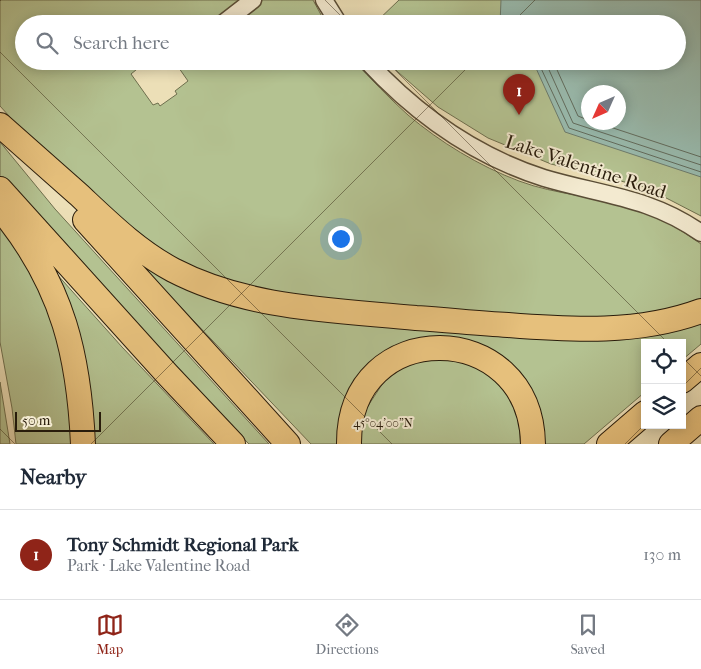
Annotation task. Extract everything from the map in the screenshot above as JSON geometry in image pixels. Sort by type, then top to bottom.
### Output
[{"type":"highway","points":[[0,125],[101,217],[136,246],[173,270],[201,283],[238,296],[308,308],[576,329],[638,326],[675,319],[701,311]]},
{"type":"highway","points":[[0,125],[288,444]]},
{"type":"highway","points":[[0,189],[167,374],[233,444]]},
{"type":"highway","points":[[0,208],[38,261],[60,307],[75,360],[83,444]]},
{"type":"highway","points":[[349,444],[349,430],[355,406],[376,373],[390,362],[405,354],[427,348],[451,348],[477,356],[492,364],[509,379],[518,389],[528,412],[532,424],[532,444]]},
{"type":"highway","points":[[686,378],[701,365]]},
{"type":"highway","points":[[609,444],[641,416]]},
{"type":"highway","points":[[671,444],[701,418]]},
{"type":"street","points":[[234,15],[253,0]]},
{"type":"street","points":[[324,0],[333,15]]},
{"type":"street","name":"Lake Valentine Road","points":[[375,70],[413,106],[446,130],[486,154],[542,177],[648,205],[678,219],[701,233]]},
{"type":"green space","points":[[0,0],[243,0],[224,15],[15,15],[15,70],[136,70],[131,74],[153,105],[158,103],[160,106],[177,94],[175,91],[188,81],[180,70],[363,70],[408,115],[433,135],[475,161],[533,186],[620,204],[643,211],[669,223],[701,244],[701,307],[644,321],[273,301],[174,266],[47,158],[0,106]]},
{"type":"green space","points":[[261,0],[313,0],[321,15],[242,15]]},
{"type":"green space","points":[[399,0],[701,0],[701,216],[645,187],[551,164],[488,138],[438,107],[396,70],[686,70],[686,15],[383,15]]},
{"type":"green space","points":[[0,142],[55,209],[269,444],[249,444],[155,348],[0,177]]},
{"type":"green space","points":[[0,214],[53,303],[78,444],[16,444],[12,408],[0,342]]},
{"type":"green space","points":[[132,256],[171,277],[563,336],[701,318],[701,344],[686,357],[686,339],[641,339],[641,395],[584,444],[539,444],[505,368],[404,351],[343,444],[311,444]]},
{"type":"green space","points":[[55,272],[122,347],[214,444],[89,444]]},
{"type":"green space","points":[[431,357],[470,361],[510,392],[526,444],[356,444],[357,424],[375,387],[402,366]]},
{"type":"green space","points":[[0,382],[10,444],[0,444]]},
{"type":"water","points":[[501,0],[701,0],[701,177],[565,132],[537,70],[686,70],[686,15],[500,15]]},
{"type":"place","name":"Tony Schmidt Regional Park","points":[[519,115]]}]
